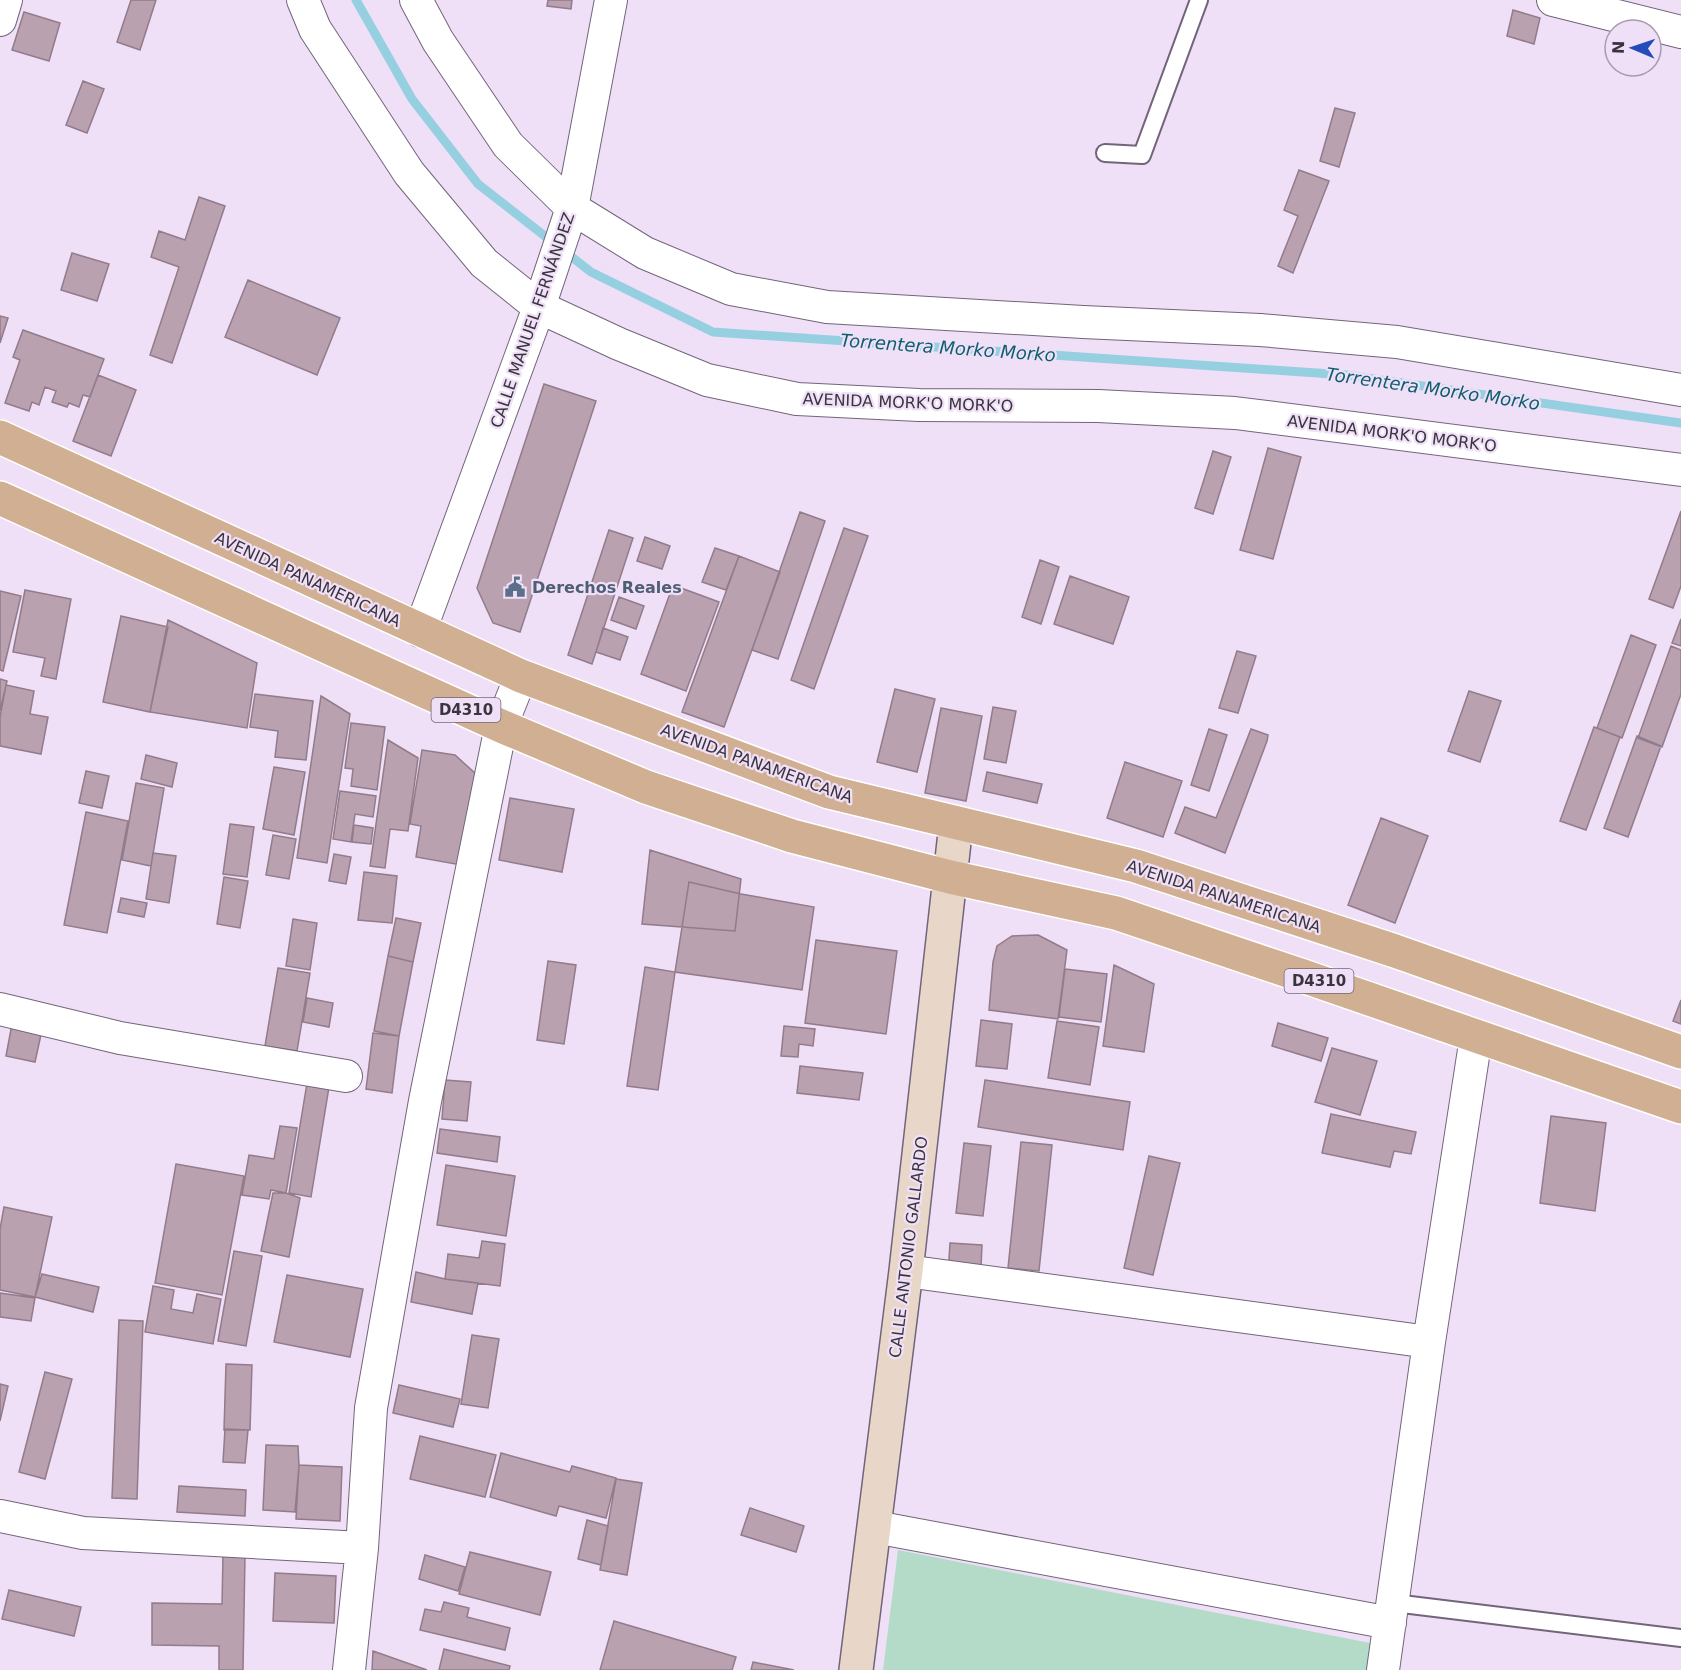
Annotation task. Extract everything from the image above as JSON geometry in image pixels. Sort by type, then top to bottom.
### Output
[{"type":"main road","name":"AVENIDA PANAMERICANA","points":[[0,437],[521,676],[829,792],[1136,866],[1395,951],[1681,1052]]},
{"type":"main road","name":"D4310","points":[[0,498],[501,726],[646,787],[769,828],[950,877],[1116,913],[1681,1107]]},
{"type":"main road","name":"CALLE ANTONIO GALLARDO","points":[[856,1670],[906,1271],[956,824]]},
{"type":"street","points":[[0,20],[6,0]]},
{"type":"street","name":"AVENIDA MORK'O MORK'O","points":[[303,0],[315,29],[409,173],[484,263],[539,307],[619,344],[707,380],[797,399],[919,405],[1098,406],[1235,412],[1681,470]]},
{"type":"street","points":[[416,0],[438,41],[508,145],[563,234],[645,253],[731,289],[827,307],[1260,330],[1397,342],[1681,390]]},
{"type":"street","name":"CALLE MANUEL FERNÁNDEZ","points":[[420,631],[539,307],[563,234],[611,0]]},
{"type":"street","points":[[1553,0],[1681,32]]},
{"type":"street","points":[[349,1670],[362,1548],[370,1408],[425,1101],[501,726],[521,676]]},
{"type":"street","points":[[0,1010],[120,1038],[346,1076]]},
{"type":"street","points":[[1383,1670],[1429,1342],[1476,1037]]},
{"type":"street","points":[[906,1271],[1429,1342]]},
{"type":"street","points":[[0,1516],[83,1533],[362,1548]]},
{"type":"street","points":[[875,1527],[1392,1613]]},
{"type":"lane","points":[[1105,153],[1142,155],[1199,0]]},
{"type":"lane","points":[[1392,1613],[1681,1638]]},
{"type":"green space","points":[[898,1550],[1375,1644],[1371,1670],[883,1670]]},
{"type":"building","points":[[131,0],[156,0],[140,50],[117,42]]},
{"type":"building","points":[[548,0],[572,0],[571,9],[547,6]]},
{"type":"building","points":[[1513,10],[1540,18],[1534,44],[1507,36]]},
{"type":"building","points":[[24,12],[60,23],[49,61],[12,50]]},
{"type":"building","points":[[83,81],[104,89],[87,133],[66,125]]},
{"type":"building","points":[[1335,108],[1355,113],[1339,167],[1320,161]]},
{"type":"building","points":[[1299,170],[1329,181],[1293,273],[1278,266],[1298,216],[1284,210]]},
{"type":"building","points":[[199,197],[225,206],[172,363],[150,355],[179,267],[151,257],[159,231],[185,240]]},
{"type":"building","points":[[72,253],[109,264],[97,301],[61,290]]},
{"type":"building","points":[[248,280],[340,318],[317,375],[225,337]]},
{"type":"building","points":[[0,316],[8,318],[0,343]]},
{"type":"building","points":[[23,330],[104,359],[90,397],[83,395],[79,407],[69,403],[67,407],[52,402],[56,391],[45,387],[39,405],[32,402],[29,411],[5,403],[20,360],[13,357]]},
{"type":"building","points":[[98,375],[136,390],[111,456],[73,441]]},
{"type":"building","points":[[544,384],[596,401],[520,632],[493,623],[477,588]]},
{"type":"building","points":[[1268,448],[1301,457],[1273,559],[1240,550]]},
{"type":"building","points":[[1213,451],[1231,457],[1213,514],[1195,508]]},
{"type":"building","points":[[1681,511],[1681,586],[1673,608],[1649,599]]},
{"type":"building","points":[[800,512],[825,521],[778,659],[752,650]]},
{"type":"building","points":[[844,528],[868,536],[814,689],[791,680]]},
{"type":"building","points":[[609,530],[633,538],[592,664],[568,655]]},
{"type":"building","points":[[645,537],[670,546],[662,569],[637,561]]},
{"type":"building","points":[[715,548],[739,556],[726,590],[702,582]]},
{"type":"building","points":[[739,556],[780,572],[724,727],[682,712]]},
{"type":"building","points":[[1040,560],[1059,567],[1041,624],[1022,617]]},
{"type":"building","points":[[1070,576],[1129,597],[1113,644],[1054,624]]},
{"type":"building","points":[[673,585],[719,602],[686,691],[641,674]]},
{"type":"building","points":[[25,590],[71,599],[56,679],[41,676],[45,658],[13,652]]},
{"type":"building","points":[[0,591],[21,596],[3,671],[0,670]]},
{"type":"building","points":[[619,597],[644,606],[636,629],[611,620]]},
{"type":"building","points":[[121,616],[168,627],[150,712],[103,702]]},
{"type":"building","points":[[1681,619],[1681,646],[1672,643]]},
{"type":"building","points":[[168,620],[257,663],[247,728],[150,712]]},
{"type":"building","points":[[603,628],[628,637],[620,660],[596,652]]},
{"type":"building","points":[[1631,635],[1656,645],[1622,738],[1597,728]]},
{"type":"building","points":[[1671,646],[1681,650],[1681,694],[1662,747],[1638,738]]},
{"type":"building","points":[[1237,651],[1256,656],[1238,713],[1219,708]]},
{"type":"building","points":[[0,679],[7,681],[0,711]]},
{"type":"building","points":[[6,685],[34,691],[30,714],[48,717],[41,754],[0,746],[0,717]]},
{"type":"building","points":[[895,689],[935,699],[917,772],[877,762]]},
{"type":"building","points":[[1469,691],[1501,701],[1480,762],[1448,751]]},
{"type":"building","points":[[255,694],[313,701],[306,760],[275,757],[278,731],[250,727]]},
{"type":"building","points":[[321,696],[350,714],[327,863],[297,858]]},
{"type":"building","points":[[993,707],[1016,711],[1006,763],[984,759]]},
{"type":"building","points":[[941,708],[982,716],[966,801],[925,793]]},
{"type":"building","points":[[351,723],[385,727],[377,790],[351,786],[353,769],[345,768]]},
{"type":"building","points":[[1594,727],[1620,737],[1586,830],[1560,821]]},
{"type":"building","points":[[1209,729],[1227,735],[1209,791],[1191,785]]},
{"type":"building","points":[[1251,729],[1268,735],[1267,741],[1225,853],[1175,833],[1185,807],[1216,818]]},
{"type":"building","points":[[1637,736],[1661,746],[1628,837],[1604,828]]},
{"type":"building","points":[[388,740],[418,758],[408,831],[390,829],[385,868],[370,866]]},
{"type":"building","points":[[422,750],[455,755],[476,774],[461,865],[416,857],[421,826],[410,824]]},
{"type":"building","points":[[146,755],[177,763],[172,787],[141,779]]},
{"type":"building","points":[[1125,762],[1182,781],[1163,837],[1107,818]]},
{"type":"building","points":[[274,767],[305,772],[294,835],[263,829]]},
{"type":"building","points":[[86,771],[109,776],[102,808],[79,803]]},
{"type":"building","points":[[987,772],[1042,784],[1037,803],[983,791]]},
{"type":"building","points":[[136,783],[164,788],[151,866],[122,860]]},
{"type":"building","points":[[340,791],[376,796],[373,817],[355,814],[351,842],[333,839]]},
{"type":"building","points":[[510,798],[574,809],[562,872],[499,860]]},
{"type":"building","points":[[86,812],[128,821],[107,933],[64,925]]},
{"type":"building","points":[[1381,818],[1428,836],[1395,923],[1348,905]]},
{"type":"building","points":[[230,824],[254,827],[247,877],[223,874]]},
{"type":"building","points":[[354,825],[373,828],[371,844],[352,842]]},
{"type":"building","points":[[273,835],[296,839],[289,879],[266,875]]},
{"type":"building","points":[[650,850],[741,879],[735,931],[642,924]]},
{"type":"building","points":[[153,853],[176,856],[169,903],[146,899]]},
{"type":"building","points":[[334,854],[351,857],[346,884],[329,881]]},
{"type":"building","points":[[364,872],[397,876],[392,923],[358,920]]},
{"type":"building","points":[[224,877],[248,881],[240,928],[217,924]]},
{"type":"building","points":[[689,882],[814,907],[802,990],[675,972]]},
{"type":"building","points":[[121,898],[147,903],[144,917],[118,912]]},
{"type":"building","points":[[396,918],[421,923],[413,962],[388,956]]},
{"type":"building","points":[[293,919],[317,923],[310,970],[286,966]]},
{"type":"building","points":[[1038,935],[1067,950],[1058,1019],[989,1010],[993,962],[997,946],[1012,936]]},
{"type":"building","points":[[816,940],[897,951],[886,1034],[805,1023]]},
{"type":"building","points":[[388,956],[413,962],[399,1036],[374,1031]]},
{"type":"building","points":[[548,961],[576,965],[564,1044],[537,1040]]},
{"type":"building","points":[[1114,965],[1154,984],[1144,1052],[1103,1046]]},
{"type":"building","points":[[645,967],[675,972],[658,1090],[627,1086]]},
{"type":"building","points":[[278,968],[310,973],[297,1051],[265,1046]]},
{"type":"building","points":[[1065,969],[1107,974],[1101,1022],[1059,1017]]},
{"type":"building","points":[[307,998],[333,1003],[329,1027],[303,1022]]},
{"type":"building","points":[[1681,1000],[1681,1024],[1673,1021]]},
{"type":"building","points":[[981,1020],[1012,1024],[1007,1069],[976,1066]]},
{"type":"building","points":[[1057,1021],[1099,1027],[1090,1085],[1048,1078]]},
{"type":"building","points":[[1278,1023],[1328,1038],[1321,1061],[1272,1046]]},
{"type":"building","points":[[12,1024],[42,1030],[35,1062],[6,1056]]},
{"type":"building","points":[[784,1026],[815,1029],[813,1046],[799,1044],[798,1057],[781,1056]]},
{"type":"building","points":[[373,1033],[399,1036],[392,1093],[366,1089]]},
{"type":"building","points":[[1332,1048],[1377,1061],[1360,1115],[1315,1102]]},
{"type":"building","points":[[800,1066],[863,1073],[859,1100],[797,1093]]},
{"type":"building","points":[[445,1080],[471,1082],[467,1121],[442,1119]]},
{"type":"building","points":[[985,1080],[1130,1102],[1123,1150],[978,1127]]},
{"type":"building","points":[[307,1083],[329,1087],[311,1197],[289,1193]]},
{"type":"building","points":[[1331,1114],[1416,1132],[1411,1154],[1394,1151],[1390,1167],[1322,1153]]},
{"type":"building","points":[[1551,1116],[1606,1123],[1595,1211],[1540,1203]]},
{"type":"building","points":[[280,1126],[297,1128],[286,1193],[271,1190],[269,1199],[242,1195],[249,1155],[274,1159]]},
{"type":"building","points":[[440,1129],[500,1137],[497,1162],[437,1153]]},
{"type":"building","points":[[1021,1142],[1052,1145],[1039,1271],[1008,1268]]},
{"type":"building","points":[[964,1143],[991,1146],[983,1216],[956,1213]]},
{"type":"building","points":[[1149,1156],[1180,1163],[1153,1275],[1124,1268]]},
{"type":"building","points":[[176,1164],[244,1176],[222,1295],[155,1283]]},
{"type":"building","points":[[446,1165],[515,1176],[506,1236],[437,1225]]},
{"type":"building","points":[[273,1193],[286,1193],[300,1198],[289,1257],[261,1251]]},
{"type":"building","points":[[4,1207],[52,1217],[35,1297],[0,1290],[0,1229]]},
{"type":"building","points":[[482,1241],[505,1244],[500,1286],[445,1279],[448,1254],[479,1258]]},
{"type":"building","points":[[950,1243],[982,1245],[981,1267],[955,1266],[949,1259]]},
{"type":"building","points":[[234,1251],[262,1256],[246,1346],[218,1341]]},
{"type":"building","points":[[416,1272],[445,1279],[478,1283],[472,1314],[411,1302]]},
{"type":"building","points":[[42,1274],[99,1287],[93,1312],[35,1297]]},
{"type":"building","points":[[287,1275],[363,1289],[350,1357],[274,1342]]},
{"type":"building","points":[[153,1286],[174,1290],[171,1309],[193,1313],[197,1294],[221,1299],[213,1344],[145,1332]]},
{"type":"building","points":[[0,1293],[35,1298],[31,1321],[0,1317]]},
{"type":"building","points":[[119,1320],[143,1321],[137,1499],[112,1498]]},
{"type":"building","points":[[472,1335],[499,1339],[488,1408],[461,1404]]},
{"type":"building","points":[[226,1364],[252,1365],[250,1430],[224,1430]]},
{"type":"building","points":[[45,1372],[72,1379],[45,1479],[19,1472]]},
{"type":"building","points":[[0,1384],[8,1386],[0,1421]]},
{"type":"building","points":[[399,1385],[460,1399],[453,1427],[393,1413]]},
{"type":"building","points":[[225,1429],[248,1430],[245,1463],[223,1462]]},
{"type":"building","points":[[420,1436],[496,1455],[485,1497],[410,1479]]},
{"type":"building","points":[[266,1445],[298,1446],[299,1465],[295,1512],[263,1510]]},
{"type":"building","points":[[501,1453],[570,1472],[572,1466],[616,1478],[606,1518],[559,1506],[556,1516],[490,1497]]},
{"type":"building","points":[[299,1465],[342,1467],[340,1521],[296,1519]]},
{"type":"building","points":[[616,1479],[642,1483],[627,1575],[600,1570]]},
{"type":"building","points":[[179,1486],[246,1490],[245,1516],[177,1512]]},
{"type":"building","points":[[750,1508],[804,1526],[796,1552],[741,1535]]},
{"type":"building","points":[[587,1520],[608,1526],[601,1565],[578,1559]]},
{"type":"building","points":[[470,1552],[551,1572],[540,1615],[459,1594]]},
{"type":"building","points":[[223,1555],[245,1556],[243,1670],[219,1670],[219,1646],[152,1645],[152,1603],[222,1604]]},
{"type":"building","points":[[425,1555],[465,1567],[458,1591],[419,1579]]},
{"type":"building","points":[[275,1573],[336,1576],[334,1623],[273,1621]]},
{"type":"building","points":[[9,1590],[81,1607],[74,1636],[2,1619]]},
{"type":"building","points":[[444,1602],[469,1608],[467,1617],[510,1628],[505,1650],[420,1630],[425,1609],[441,1612]]},
{"type":"building","points":[[614,1621],[736,1657],[732,1670],[600,1670]]},
{"type":"building","points":[[444,1649],[510,1666],[509,1670],[439,1670]]},
{"type":"building","points":[[373,1651],[427,1670],[372,1670]]},
{"type":"building","points":[[753,1662],[794,1670],[751,1670]]},
{"type":"waterway","name":"Torrentera Morko Morko","points":[[356,0],[412,99],[478,184],[591,272],[713,332],[1346,375],[1681,423]]},
{"type":"place","name":"Derechos Reales","points":[[515,587]]}]
